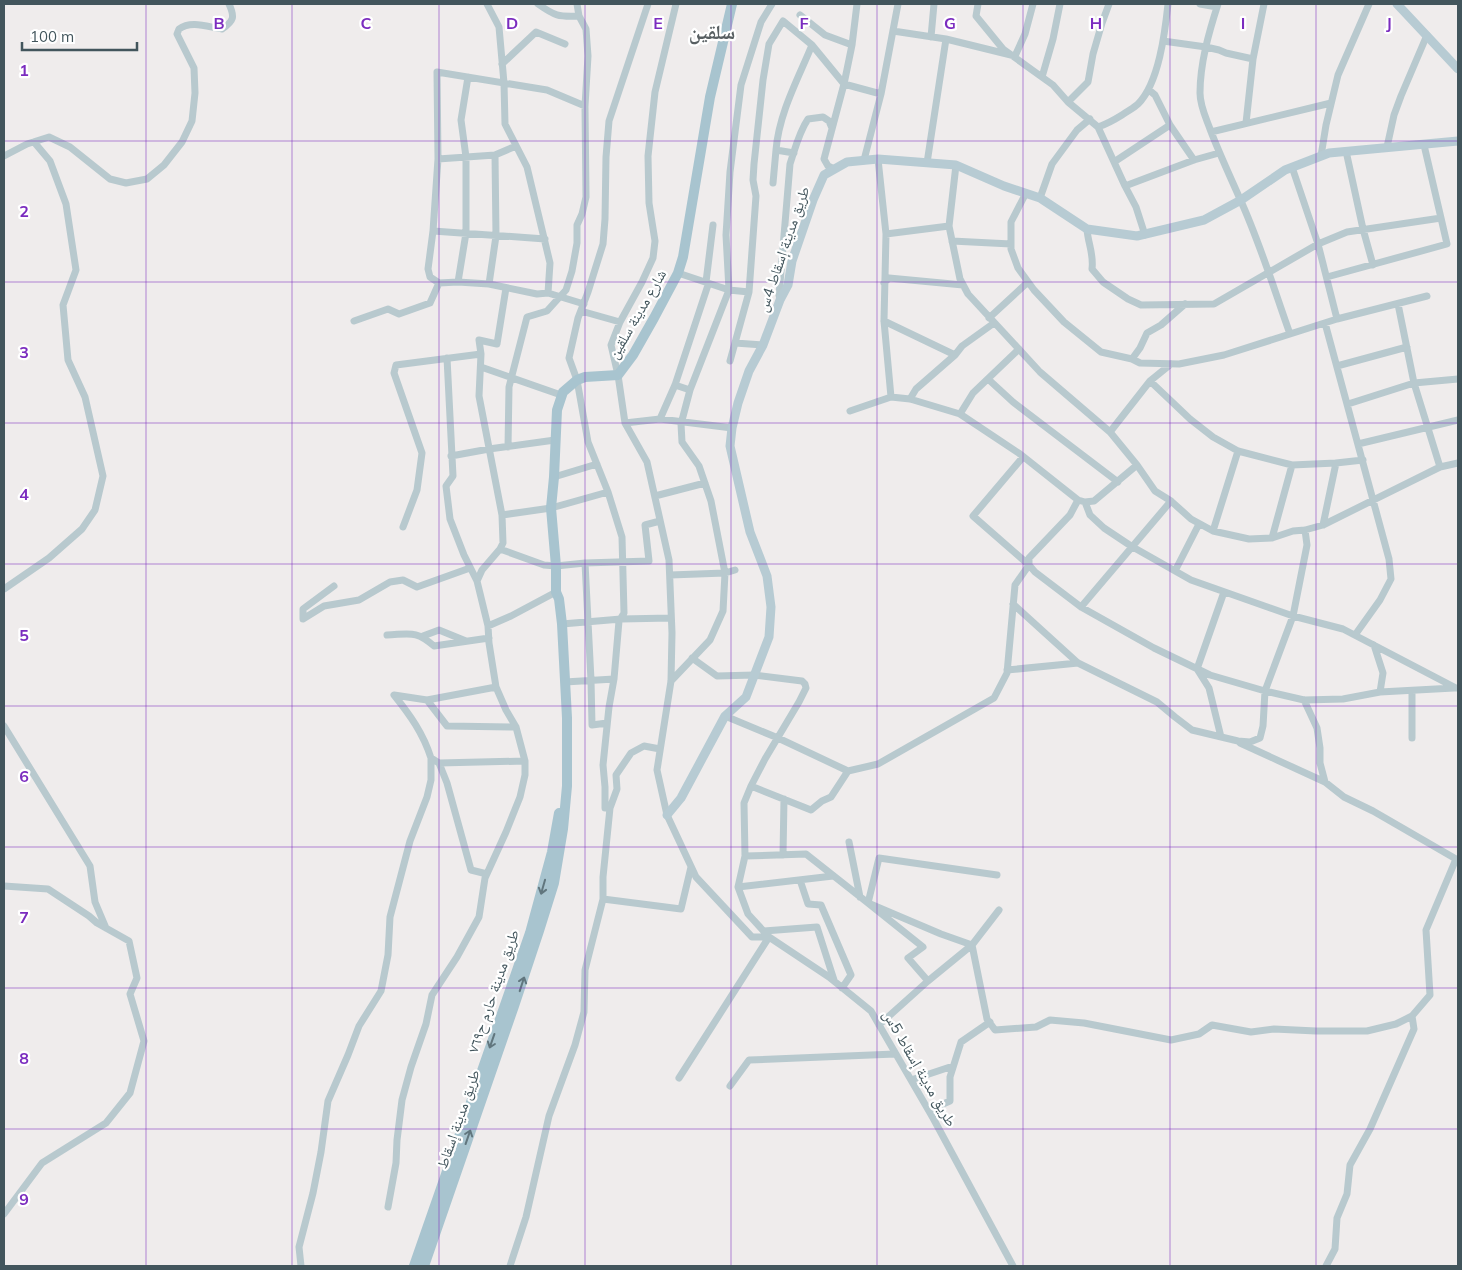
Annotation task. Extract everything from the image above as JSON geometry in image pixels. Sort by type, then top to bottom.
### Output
[{"type":"main road","name":"شارع مدينة سلقين","points":[[577,380],[585,377],[618,375],[633,355],[678,273],[683,257],[710,97],[732,4]]},
{"type":"main road","points":[[567,718],[562,624],[559,598],[556,592],[556,566],[551,508],[556,410],[563,392],[577,380]]},
{"type":"main road","name":"طريق مدينة حارم ح٧٦٩","points":[[414,1266],[530,933],[552,852],[563,788],[567,718]]},
{"type":"main road","name":"طريق مدينة إسقاط","points":[[424,1266],[514,1006],[554,883],[563,829],[567,786],[567,718]]},
{"type":"street","points":[[4,156],[26,144],[49,137],[70,147],[110,179],[126,183],[147,180],[164,166],[182,142],[192,121],[196,93],[194,68],[177,34],[179,28],[184,24],[198,24],[222,29],[230,24],[233,16],[229,4]]},
{"type":"street","points":[[487,4],[498,27],[504,83],[505,124],[528,167],[550,263],[548,293]]},
{"type":"street","points":[[538,4],[550,13],[561,16],[579,16]]},
{"type":"street","points":[[508,447],[509,386],[527,318],[547,311],[566,290],[577,242],[577,225],[586,198],[584,106],[587,47],[586,29],[579,16],[576,4]]},
{"type":"street","points":[[610,808],[605,808],[603,765],[619,621],[624,613],[622,536],[608,492],[588,442],[577,380],[569,358],[582,307],[603,244],[609,121],[648,4]]},
{"type":"street","name":"طريق مدينة إسقاط 5س","points":[[676,4],[655,92],[648,156],[649,203],[655,241],[653,258],[620,322],[611,345],[618,375],[625,423],[647,462],[669,560],[671,681],[657,770],[667,815],[696,877],[752,937],[767,934],[834,980],[870,1011],[929,1110],[1013,1266]]},
{"type":"street","points":[[671,681],[710,640],[723,611],[725,573],[711,501],[699,466],[682,442],[681,422],[690,390],[729,290],[726,235],[730,172],[741,85],[761,22],[772,4]]},
{"type":"street","points":[[857,4],[852,45],[844,84],[824,159],[828,166],[834,168],[847,162],[878,159],[956,165],[1004,186],[1040,198],[1087,229],[1137,236],[1145,235],[1204,220],[1241,200],[1285,170],[1329,153],[1458,141]]},
{"type":"street","points":[[864,160],[881,94],[898,4]]},
{"type":"street","points":[[931,36],[934,4]]},
{"type":"street","points":[[978,4],[976,16],[1003,49],[1053,85],[1068,102],[1098,127],[1136,207],[1145,235]]},
{"type":"street","points":[[1015,56],[1025,34],[1033,4]]},
{"type":"street","points":[[1042,77],[1053,39],[1060,4]]},
{"type":"street","points":[[1068,102],[1088,82],[1093,54],[1109,4]]},
{"type":"street","points":[[1098,127],[1108,124],[1138,104],[1148,90],[1156,69],[1163,41],[1168,4]]},
{"type":"street","points":[[1200,4],[1217,5],[1206,47],[1200,93],[1204,113],[1219,153],[1241,200],[1290,334]]},
{"type":"street","points":[[1246,123],[1253,59],[1264,4]]},
{"type":"street","points":[[1321,156],[1338,75],[1369,4]]},
{"type":"street","points":[[1396,4],[1458,69]]},
{"type":"street","points":[[800,15],[825,35],[852,45]]},
{"type":"street","points":[[730,361],[749,292],[756,196],[754,164],[769,44],[783,21],[812,45],[844,84],[881,94]]},
{"type":"street","points":[[894,31],[946,39],[1015,56]]},
{"type":"street","points":[[502,64],[536,32],[565,44]]},
{"type":"street","points":[[1387,147],[1398,102],[1427,35]]},
{"type":"street","points":[[927,163],[946,39]]},
{"type":"street","points":[[1163,41],[1206,47],[1253,59]]},
{"type":"street","points":[[773,183],[777,138],[783,114],[812,45]]},
{"type":"street","points":[[584,106],[547,90],[437,72],[438,159],[428,269],[430,277],[439,283],[489,284],[537,294],[548,293],[620,322]]},
{"type":"street","points":[[458,282],[466,233],[466,157],[461,120],[468,77]]},
{"type":"street","points":[[1148,90],[1156,95],[1170,125],[1194,160]]},
{"type":"street","points":[[1211,132],[1331,103]]},
{"type":"street","points":[[780,300],[790,164],[803,127],[808,119],[823,117],[829,121],[832,128]]},
{"type":"street","points":[[1040,198],[1052,164],[1077,130],[1090,119]]},
{"type":"street","points":[[1114,162],[1170,125]]},
{"type":"street","points":[[4,589],[49,558],[82,529],[95,510],[103,476],[85,397],[68,360],[63,305],[76,270],[66,204],[50,161],[34,142]]},
{"type":"street","points":[[1327,277],[1447,244],[1424,145]]},
{"type":"street","points":[[438,159],[495,155],[516,146]]},
{"type":"street","points":[[776,150],[794,153]]},
{"type":"street","points":[[1346,151],[1363,229],[1373,264]]},
{"type":"street","points":[[1125,186],[1194,160],[1219,153]]},
{"type":"street","points":[[489,284],[496,236],[495,155]]},
{"type":"street","points":[[878,159],[886,234],[884,321],[891,397]]},
{"type":"street","points":[[956,165],[949,226],[960,279],[968,294],[1040,372],[1110,432],[1155,491],[1171,501],[1199,524],[1213,531],[1249,539],[1272,538],[1293,531],[1323,525],[1440,467],[1458,463]]},
{"type":"street","points":[[1292,167],[1318,244],[1337,320]]},
{"type":"street","name":"طريق مدينة إسقاط 4س","points":[[667,815],[681,798],[725,716],[746,696],[768,637],[770,607],[768,576],[750,532],[730,446],[732,428],[749,371],[763,345],[780,300],[788,285],[792,261],[813,200],[824,175],[834,168]]},
{"type":"street","points":[[1026,194],[1010,222],[1011,250],[1018,268],[1064,322],[1101,352],[1132,359],[1140,363],[1180,364],[1224,355],[1325,323],[1427,296]]},
{"type":"street","points":[[1087,229],[1088,242],[1094,257],[1092,269],[1104,282],[1128,299],[1141,305],[1214,304],[1318,244],[1347,232],[1441,218]]},
{"type":"street","points":[[660,419],[675,385],[708,285],[706,282],[713,225]]},
{"type":"street","points":[[886,234],[949,226]]},
{"type":"street","points":[[433,230],[544,240]]},
{"type":"street","points":[[952,241],[1010,244]]},
{"type":"street","points":[[678,273],[729,290],[749,292]]},
{"type":"street","points":[[884,283],[889,278],[963,285]]},
{"type":"street","points":[[910,399],[916,389],[955,355],[1028,282]]},
{"type":"street","points":[[354,321],[388,309],[399,314],[430,303],[439,283]]},
{"type":"street","points":[[477,581],[482,570],[503,543],[502,515],[479,396],[481,354],[479,340],[497,344],[506,288]]},
{"type":"street","points":[[1132,359],[1147,333],[1161,325],[1185,304]]},
{"type":"street","points":[[1398,304],[1414,383],[1440,467]]},
{"type":"street","points":[[884,321],[955,355]]},
{"type":"street","points":[[1325,323],[1389,559],[1391,579],[1380,600],[1355,635]]},
{"type":"street","points":[[735,343],[763,345]]},
{"type":"street","points":[[1337,366],[1407,347]]},
{"type":"street","points":[[960,414],[972,393],[1018,349]]},
{"type":"street","points":[[403,527],[417,490],[422,453],[394,373],[396,365],[481,354]]},
{"type":"street","points":[[388,1207],[396,1163],[402,1100],[426,1024],[432,995],[457,957],[479,918],[485,878],[520,797],[525,775],[525,760],[516,727],[496,687],[488,626],[477,581],[464,555],[450,519],[446,486],[453,476],[448,358]]},
{"type":"street","points":[[1110,432],[1150,381],[1171,364]]},
{"type":"street","points":[[481,367],[561,396]]},
{"type":"street","points":[[988,379],[1013,402],[1118,482]]},
{"type":"street","points":[[1348,404],[1414,383],[1458,379]]},
{"type":"street","points":[[1150,381],[1190,419],[1213,437],[1238,451],[1292,465],[1363,460]]},
{"type":"street","points":[[675,385],[690,390]]},
{"type":"street","points":[[850,411],[891,397],[910,399],[960,414],[1023,457],[1082,501],[1090,515],[1104,528],[1131,546],[1191,580],[1293,616],[1343,629],[1457,688]]},
{"type":"street","points":[[625,423],[660,419],[732,428]]},
{"type":"street","points":[[1358,444],[1458,420]]},
{"type":"street","points":[[451,456],[555,440]]},
{"type":"street","points":[[1213,531],[1238,451]]},
{"type":"street","points":[[1023,457],[973,516],[1035,572],[1081,607],[1154,648],[1210,675],[1304,700],[1343,699],[1380,692],[1457,688]]},
{"type":"street","points":[[1323,525],[1336,463]]},
{"type":"street","points":[[554,476],[597,464]]},
{"type":"street","points":[[725,716],[778,738],[848,771],[878,764],[994,698],[1007,670],[1015,585],[1029,565],[1029,558],[1082,501],[1094,501],[1137,465]]},
{"type":"street","points":[[1272,538],[1292,465]]},
{"type":"street","points":[[655,496],[705,483]]},
{"type":"street","points":[[502,515],[551,508],[608,492]]},
{"type":"street","points":[[1081,607],[1171,501]]},
{"type":"street","points":[[500,549],[544,565],[556,566],[649,561],[645,525],[660,521]]},
{"type":"street","points":[[1175,571],[1199,524]]},
{"type":"street","points":[[1013,604],[1078,663],[1158,702],[1192,730],[1250,742],[1260,738],[1263,726],[1265,691],[1293,616],[1306,545],[1305,530]]},
{"type":"street","points":[[585,563],[592,725],[608,724]]},
{"type":"street","points":[[334,586],[303,609],[303,619],[324,606],[359,600],[390,582],[403,580],[416,587],[470,568]]},
{"type":"street","points":[[670,575],[725,573],[735,570]]},
{"type":"street","points":[[488,626],[556,592]]},
{"type":"street","points":[[1197,669],[1224,592]]},
{"type":"street","points":[[562,624],[621,619],[671,618]]},
{"type":"street","points":[[387,635],[411,634],[423,636],[439,630],[467,641]]},
{"type":"street","points":[[423,636],[434,646],[489,638]]},
{"type":"street","points":[[1374,646],[1383,673],[1380,692]]},
{"type":"street","points":[[692,658],[717,676],[754,674],[802,681],[805,684],[806,688],[799,702],[765,760],[744,803],[745,856],[738,887],[748,914],[767,934]]},
{"type":"street","points":[[1007,670],[1078,663]]},
{"type":"street","points":[[1197,669],[1209,688],[1221,737]]},
{"type":"street","points":[[565,682],[614,679]]},
{"type":"street","points":[[301,1266],[299,1247],[322,1152],[328,1101],[359,1026],[381,991],[388,955],[390,917],[410,841],[427,797],[431,780],[430,758],[426,742],[412,718],[394,695],[427,700],[496,687]]},
{"type":"street","points":[[1412,690],[1412,738]]},
{"type":"street","points":[[427,700],[447,726],[516,727]]},
{"type":"street","points":[[1304,700],[1318,728],[1320,763],[1325,782]]},
{"type":"street","points":[[4,726],[90,866],[95,902],[106,928]]},
{"type":"street","points":[[972,945],[988,1019],[994,1030],[1036,1027],[1050,1020],[1084,1023],[1171,1040],[1199,1034],[1212,1026],[1251,1032],[1274,1029],[1316,1031],[1367,1030],[1396,1024],[1412,1016],[1430,995],[1426,930],[1456,859],[1381,815],[1344,796],[1325,782],[1238,741]]},
{"type":"street","points":[[510,1266],[526,1217],[549,1116],[575,1045],[584,1012],[585,970],[603,899],[603,877],[610,808],[617,790],[616,775],[631,753],[644,746],[660,749]]},
{"type":"street","points":[[430,758],[439,763],[525,760]]},
{"type":"street","points":[[439,763],[447,783],[471,870],[487,874]]},
{"type":"street","points":[[751,786],[812,810],[822,801],[831,797],[848,771]]},
{"type":"street","points":[[783,855],[784,799]]},
{"type":"street","points":[[849,842],[860,897]]},
{"type":"street","points":[[745,856],[806,854],[923,946],[908,958],[928,981]]},
{"type":"street","points":[[868,903],[879,858],[997,875]]},
{"type":"street","points":[[603,899],[681,909],[691,866]]},
{"type":"street","points":[[738,887],[833,876]]},
{"type":"street","points":[[800,880],[808,904],[822,905],[850,975],[842,988]]},
{"type":"street","points":[[4,886],[48,889],[97,923],[129,942],[138,978],[130,994],[144,1041],[130,1093],[106,1123],[42,1163],[4,1214]]},
{"type":"street","points":[[868,903],[972,945]]},
{"type":"street","points":[[879,1025],[972,945],[999,910]]},
{"type":"street","points":[[767,934],[817,927],[834,980]]},
{"type":"street","points":[[679,1078],[767,934]]},
{"type":"street","points":[[1326,1266],[1335,1249],[1337,1218],[1347,1194],[1350,1165],[1370,1129],[1414,1029],[1412,1016]]},
{"type":"street","points":[[929,1110],[950,1101],[950,1077],[961,1042],[990,1022]]},
{"type":"street","points":[[730,1086],[749,1060],[895,1054]]},
{"type":"street","points":[[911,1080],[953,1066]]},
{"type":"district","name":"سلقين","points":[[712,31]]}]
